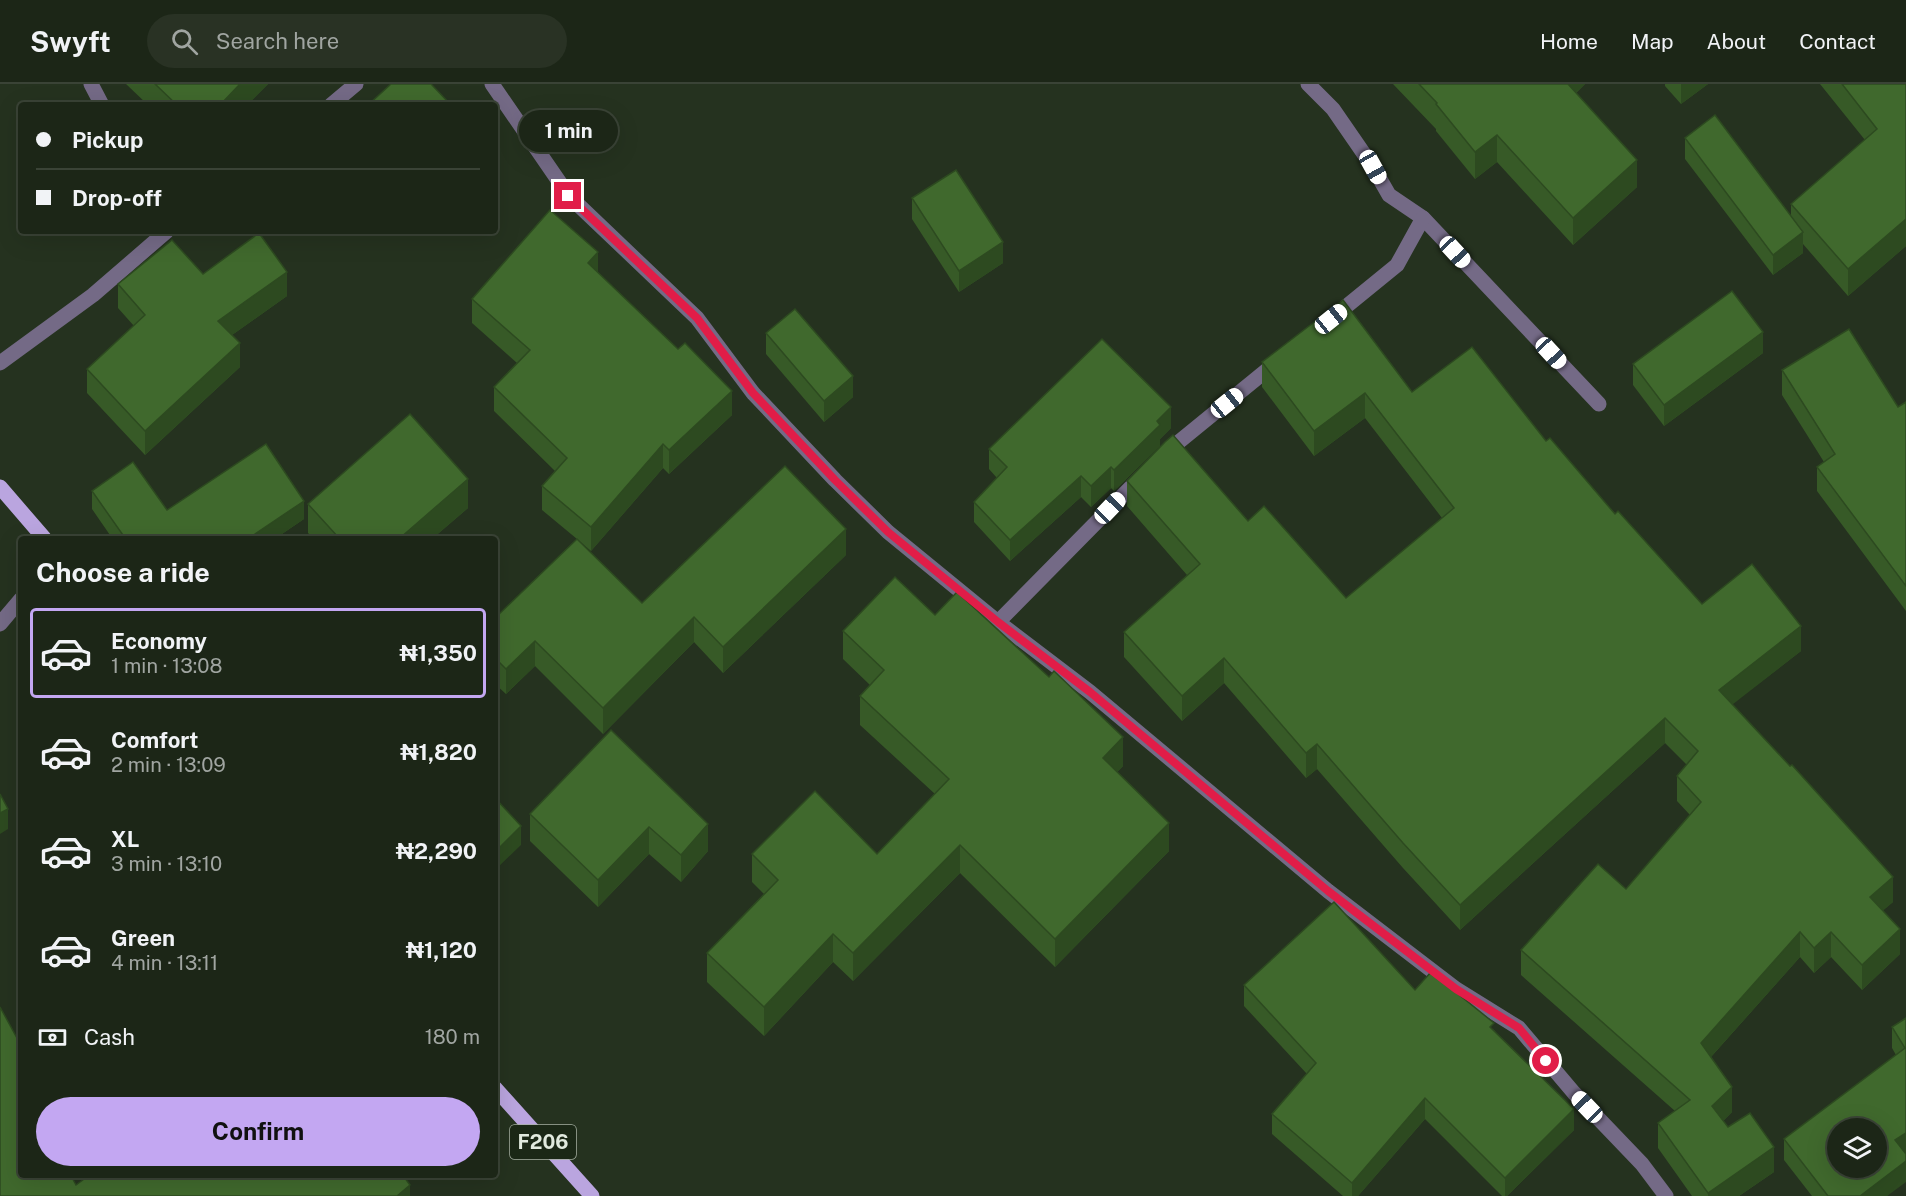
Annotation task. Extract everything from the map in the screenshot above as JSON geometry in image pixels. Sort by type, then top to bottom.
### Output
[{"type":"main road","points":[[0,487],[42,536]]},
{"type":"main road","name":"F206","points":[[498,1091],[592,1196]]},
{"type":"street","points":[[91,84],[100,102]]},
{"type":"street","points":[[335,102],[356,84]]},
{"type":"street","points":[[492,84],[568,196],[697,318],[753,393],[888,532],[998,622],[1090,692],[1328,891],[1456,989],[1519,1028],[1574,1093],[1642,1164],[1666,1196]]},
{"type":"street","points":[[1308,84],[1333,109],[1373,167],[1389,195],[1423,218],[1599,404]]},
{"type":"street","points":[[1322,326],[1397,265],[1423,218]]},
{"type":"street","points":[[0,363],[93,295],[164,234]]},
{"type":"street","points":[[998,622],[1158,460],[1294,348]]},
{"type":"street","points":[[0,624],[18,603]]},
{"type":"building","points":[[155,84],[240,84],[223,102],[174,102]]},
{"type":"building","points":[[391,84],[431,84],[448,102],[371,102]]},
{"type":"building","points":[[1419,84],[1568,84],[1637,160],[1573,218],[1497,135],[1475,152],[1437,103]]},
{"type":"building","points":[[1842,84],[1906,84],[1906,219],[1848,269],[1791,204],[1877,129]]},
{"type":"building","points":[[1715,115],[1803,232],[1773,255],[1685,138]]},
{"type":"building","points":[[956,170],[1003,242],[959,271],[912,198]]},
{"type":"building","points":[[550,210],[598,252],[588,263],[678,349],[685,343],[732,391],[669,450],[663,444],[591,527],[542,486],[567,458],[494,387],[530,350],[472,299]]},
{"type":"building","points":[[258,234],[287,272],[218,321],[240,343],[145,431],[87,369],[145,315],[118,284],[172,240],[203,274]]},
{"type":"building","points":[[1732,291],[1763,332],[1664,405],[1633,364]]},
{"type":"building","points":[[1343,300],[1412,392],[1472,347],[1546,441],[1550,438],[1615,514],[1618,511],[1702,604],[1752,564],[1801,626],[1719,690],[1790,766],[1792,765],[1893,877],[1870,897],[1900,929],[1862,965],[1831,932],[1814,948],[1800,932],[1701,1043],[1732,1087],[1712,1106],[1728,1127],[1750,1113],[1774,1147],[1708,1193],[1658,1123],[1690,1100],[1521,950],[1598,864],[1626,889],[1701,802],[1677,776],[1698,751],[1665,718],[1460,905],[1317,744],[1306,753],[1224,658],[1182,696],[1124,632],[1200,564],[1127,481],[1173,435],[1248,521],[1264,506],[1346,598],[1454,508],[1365,393],[1314,431],[1262,362]]},
{"type":"building","points":[[795,309],[853,376],[824,401],[766,333]]},
{"type":"building","points":[[1849,329],[1898,407],[1906,402],[1906,586],[1817,467],[1835,454],[1782,370]]},
{"type":"building","points":[[1102,339],[1171,407],[1157,421],[1160,425],[1114,470],[1111,467],[1091,486],[1081,476],[1010,540],[974,502],[1007,467],[989,449]]},
{"type":"building","points":[[410,414],[468,479],[402,536],[337,536],[308,504]]},
{"type":"building","points":[[266,444],[304,501],[252,536],[124,536],[92,491],[133,462],[167,510]]},
{"type":"building","points":[[785,466],[846,529],[723,647],[694,617],[603,708],[535,641],[506,669],[498,661],[498,615],[577,539],[642,603]]},
{"type":"building","points":[[895,577],[935,615],[957,592],[1049,677],[1054,671],[1123,737],[1103,758],[1169,823],[1055,939],[960,845],[853,953],[833,934],[764,1007],[707,953],[778,880],[752,854],[815,791],[877,854],[949,779],[860,696],[884,670],[843,631]]},
{"type":"building","points":[[611,730],[708,824],[681,855],[649,827],[598,880],[530,814]]},
{"type":"building","points":[[0,794],[8,809],[0,813]]},
{"type":"building","points":[[498,801],[521,826],[498,849]]},
{"type":"building","points":[[1334,902],[1415,990],[1431,972],[1494,1023],[1490,1027],[1574,1109],[1505,1178],[1425,1098],[1352,1183],[1272,1114],[1316,1063],[1244,985]]},
{"type":"building","points":[[0,1007],[18,1037],[18,1178],[72,1178],[76,1185],[86,1178],[405,1178],[410,1185],[397,1196],[0,1196]]},
{"type":"building","points":[[1906,1018],[1906,1133],[1895,1140],[1906,1154],[1906,1161],[1887,1175],[1887,1118],[1827,1118],[1827,1178],[1884,1178],[1860,1196],[1828,1196],[1784,1139],[1905,1048],[1892,1027]]},
{"type":"route","points":[[568,196],[697,318],[753,393],[888,532],[998,622],[1090,692],[1328,891],[1456,989],[1519,1028],[1546,1061]]}]
